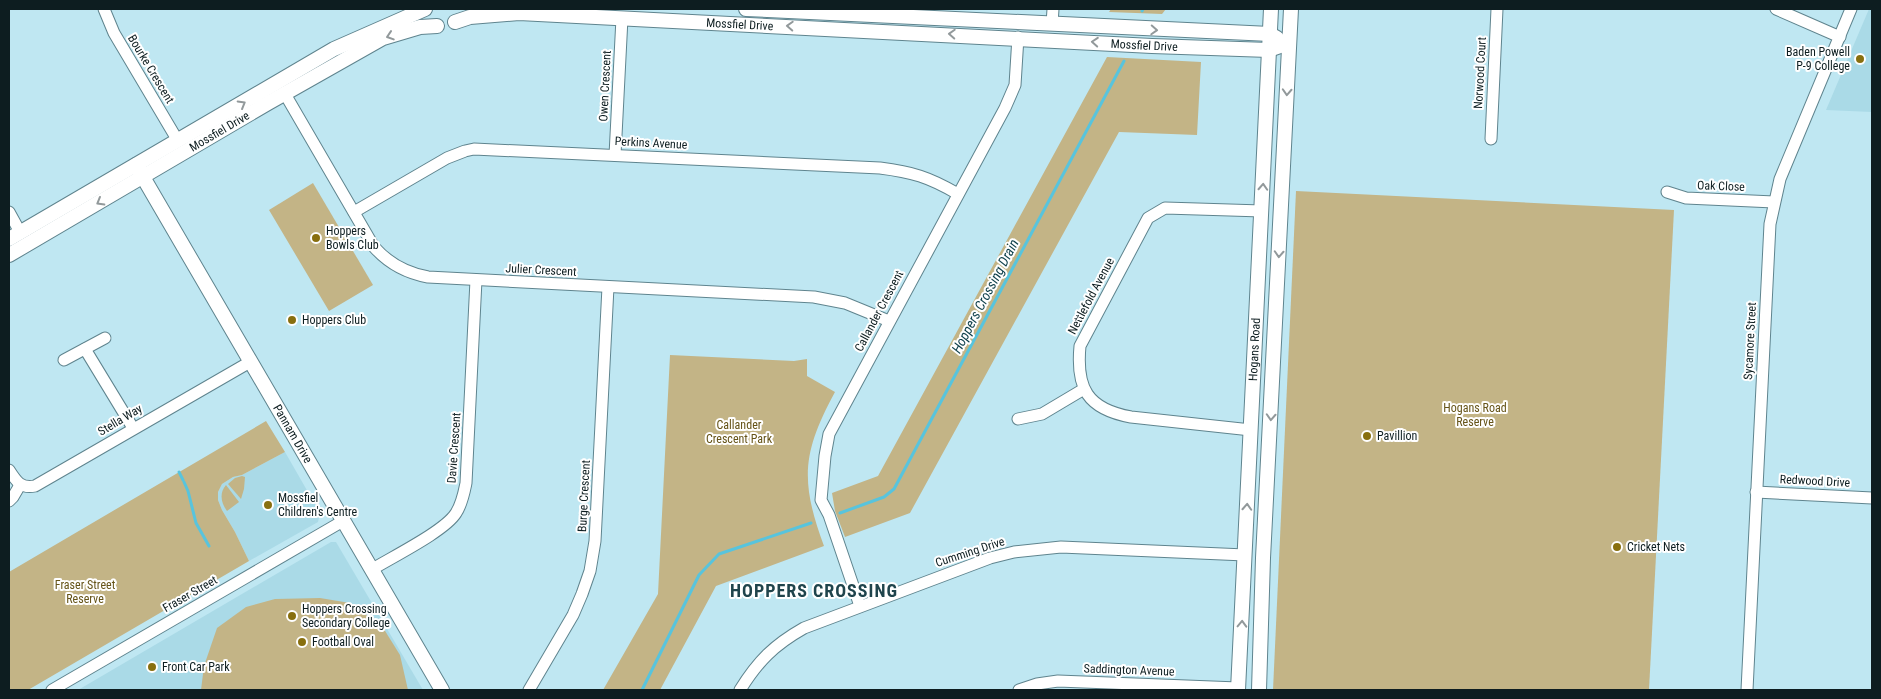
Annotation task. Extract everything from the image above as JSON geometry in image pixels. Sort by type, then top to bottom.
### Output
[{"type":"street","name":"Bourke Crescent","points":[[104,9],[114,33],[181,147]]},
{"type":"street","name":"Mossfiel Drive","points":[[282,89],[334,49],[424,9]]},
{"type":"street","points":[[429,9],[430,19],[437,26]]},
{"type":"street","name":"Mossfiel Drive","points":[[746,9],[900,12],[1052,24],[1270,34],[1289,43]]},
{"type":"street","points":[[1051,39],[1053,9]]},
{"type":"street","name":"Hogans Road","points":[[1238,689],[1271,9]]},
{"type":"street","name":"Hogans Road","points":[[1259,690],[1291,9]]},
{"type":"street","name":"Norwood Court","points":[[1491,138],[1497,9]]},
{"type":"street","points":[[1776,9],[1840,37]]},
{"type":"street","name":"Sycamore Street","points":[[1747,690],[1768,242],[1774,202],[1790,153],[1851,9]]},
{"type":"street","points":[[899,32],[900,12]]},
{"type":"street","name":"Mossfiel Drive","points":[[9,255],[19,238],[139,172],[282,89],[383,38],[420,27],[447,27],[456,15],[519,13],[653,14],[899,32],[1152,46],[1269,50],[1289,43]]},
{"type":"street","name":"Owen Crescent","points":[[615,155],[623,14]]},
{"type":"street","points":[[1018,38],[1020,22]]},
{"type":"street","name":"Callander Crescent","points":[[860,606],[821,500],[822,472],[829,434],[1015,85],[1018,38]]},
{"type":"street","name":"Julier Crescent","points":[[282,89],[374,247],[382,256],[404,271],[428,277],[814,297],[845,303],[889,321]]},
{"type":"street","name":"Perkins Avenue","points":[[354,212],[447,158],[465,150],[487,149],[898,170],[914,173],[933,180],[958,194]]},
{"type":"street","name":"Pannam Drive","points":[[139,172],[442,690]]},
{"type":"street","name":"Oak Close","points":[[1668,192],[1686,198],[1774,202]]},
{"type":"street","name":"Nettlefold Avenue","points":[[1251,430],[1112,414],[1096,404],[1084,389],[1078,368],[1080,346],[1148,218],[1165,208],[1262,211]]},
{"type":"street","points":[[9,212],[19,238]]},
{"type":"street","name":"Davie Crescent","points":[[372,570],[444,526],[457,512],[463,498],[466,483],[476,280]]},
{"type":"street","name":"Burge Crescent","points":[[529,690],[573,615],[582,594],[591,563],[595,541],[608,287]]},
{"type":"street","points":[[64,360],[104,338]]},
{"type":"street","points":[[85,349],[133,428]]},
{"type":"street","name":"Stella Way","points":[[20,485],[26,487],[35,486],[250,362]]},
{"type":"street","points":[[1018,419],[1042,414],[1084,389]]},
{"type":"street","points":[[9,470],[20,485],[9,501]]},
{"type":"street","name":"Redwood Drive","points":[[1756,492],[1872,498]]},
{"type":"street","name":"Fraser Street","points":[[52,690],[343,521]]},
{"type":"street","name":"Cumming Drive","points":[[740,690],[758,663],[768,652],[786,638],[804,628],[990,558],[1036,548],[1087,547],[1245,555]]},
{"type":"street","points":[[1245,555],[1264,558]]},
{"type":"street","points":[[1240,657],[1262,650]]},
{"type":"street","name":"Saddington Avenue","points":[[1019,690],[1037,684],[1058,681],[1238,689]]},
{"type":"shaded area","name":"Baden Powell P-9 College","points":[[1869,9],[1872,9],[1872,112],[1826,110]]},
{"type":"shaded area","name":"Mossfiel Children's Centre","points":[[285,452],[320,513],[318,522],[249,561],[222,510],[218,500],[218,492],[222,484],[233,477],[242,475]]},
{"type":"shaded area","name":"Hoppers Crossing Secondary College","points":[[331,542],[336,542],[423,690],[78,690]]},
{"type":"green space","points":[[1111,9],[1166,9],[1162,14],[1109,12]]},
{"type":"green space","points":[[1107,57],[1201,62],[1197,135],[1119,132],[910,513],[845,537],[835,511],[832,493],[878,476]]},
{"type":"green space","name":"Hoppers Bowls Club","points":[[313,183],[373,285],[329,311],[269,210]]},
{"type":"green space","name":"Hogans Road Reserve","points":[[1296,191],[1674,210],[1649,690],[1273,690]]},
{"type":"green space","name":"Callander Crescent Park","points":[[670,355],[794,361],[807,359],[807,376],[835,392],[816,433],[808,468],[811,503],[824,546],[716,586],[660,690],[603,690],[658,594]]},
{"type":"green space","name":"Fraser Street Reserve","points":[[266,421],[285,452],[242,475],[233,477],[222,484],[218,492],[218,500],[222,510],[249,561],[28,690],[9,690],[9,572]]},
{"type":"green space","points":[[245,477],[241,499],[228,484],[235,478]]},
{"type":"green space","points":[[226,485],[239,502],[227,511],[223,505],[222,498],[222,491]]},
{"type":"green space","name":"Football Oval","points":[[320,598],[350,603],[382,626],[400,655],[408,690],[201,690],[204,666],[217,628],[246,607],[275,599]]},
{"type":"waterway","name":"Hoppers Crossing Drain","points":[[840,513],[884,497],[894,489],[1124,61]]},
{"type":"waterway","points":[[179,472],[183,480]]},
{"type":"waterway","points":[[184,482],[196,523],[209,546]]},
{"type":"waterway","name":"Hoppers Crossing Drain","points":[[642,690],[699,575],[719,554],[811,523]]},
{"type":"place","name":"Baden Powell P-9 College","points":[[1860,59]]},
{"type":"place","name":"Hoppers Bowls Club","points":[[316,238]]},
{"type":"place","name":"Hoppers Club","points":[[292,320]]},
{"type":"place","name":"Pavillion","points":[[1367,436]]},
{"type":"place","name":"Mossfiel Children's Centre","points":[[268,505]]},
{"type":"place","name":"Cricket Nets","points":[[1617,547]]},
{"type":"place","name":"Hoppers Crossing Secondary College","points":[[292,616]]},
{"type":"place","name":"Football Oval","points":[[302,642]]},
{"type":"place","name":"Front Car Park","points":[[152,667]]},
{"type":"district","name":"HOPPERS CROSSING","points":[[814,591]]}]
